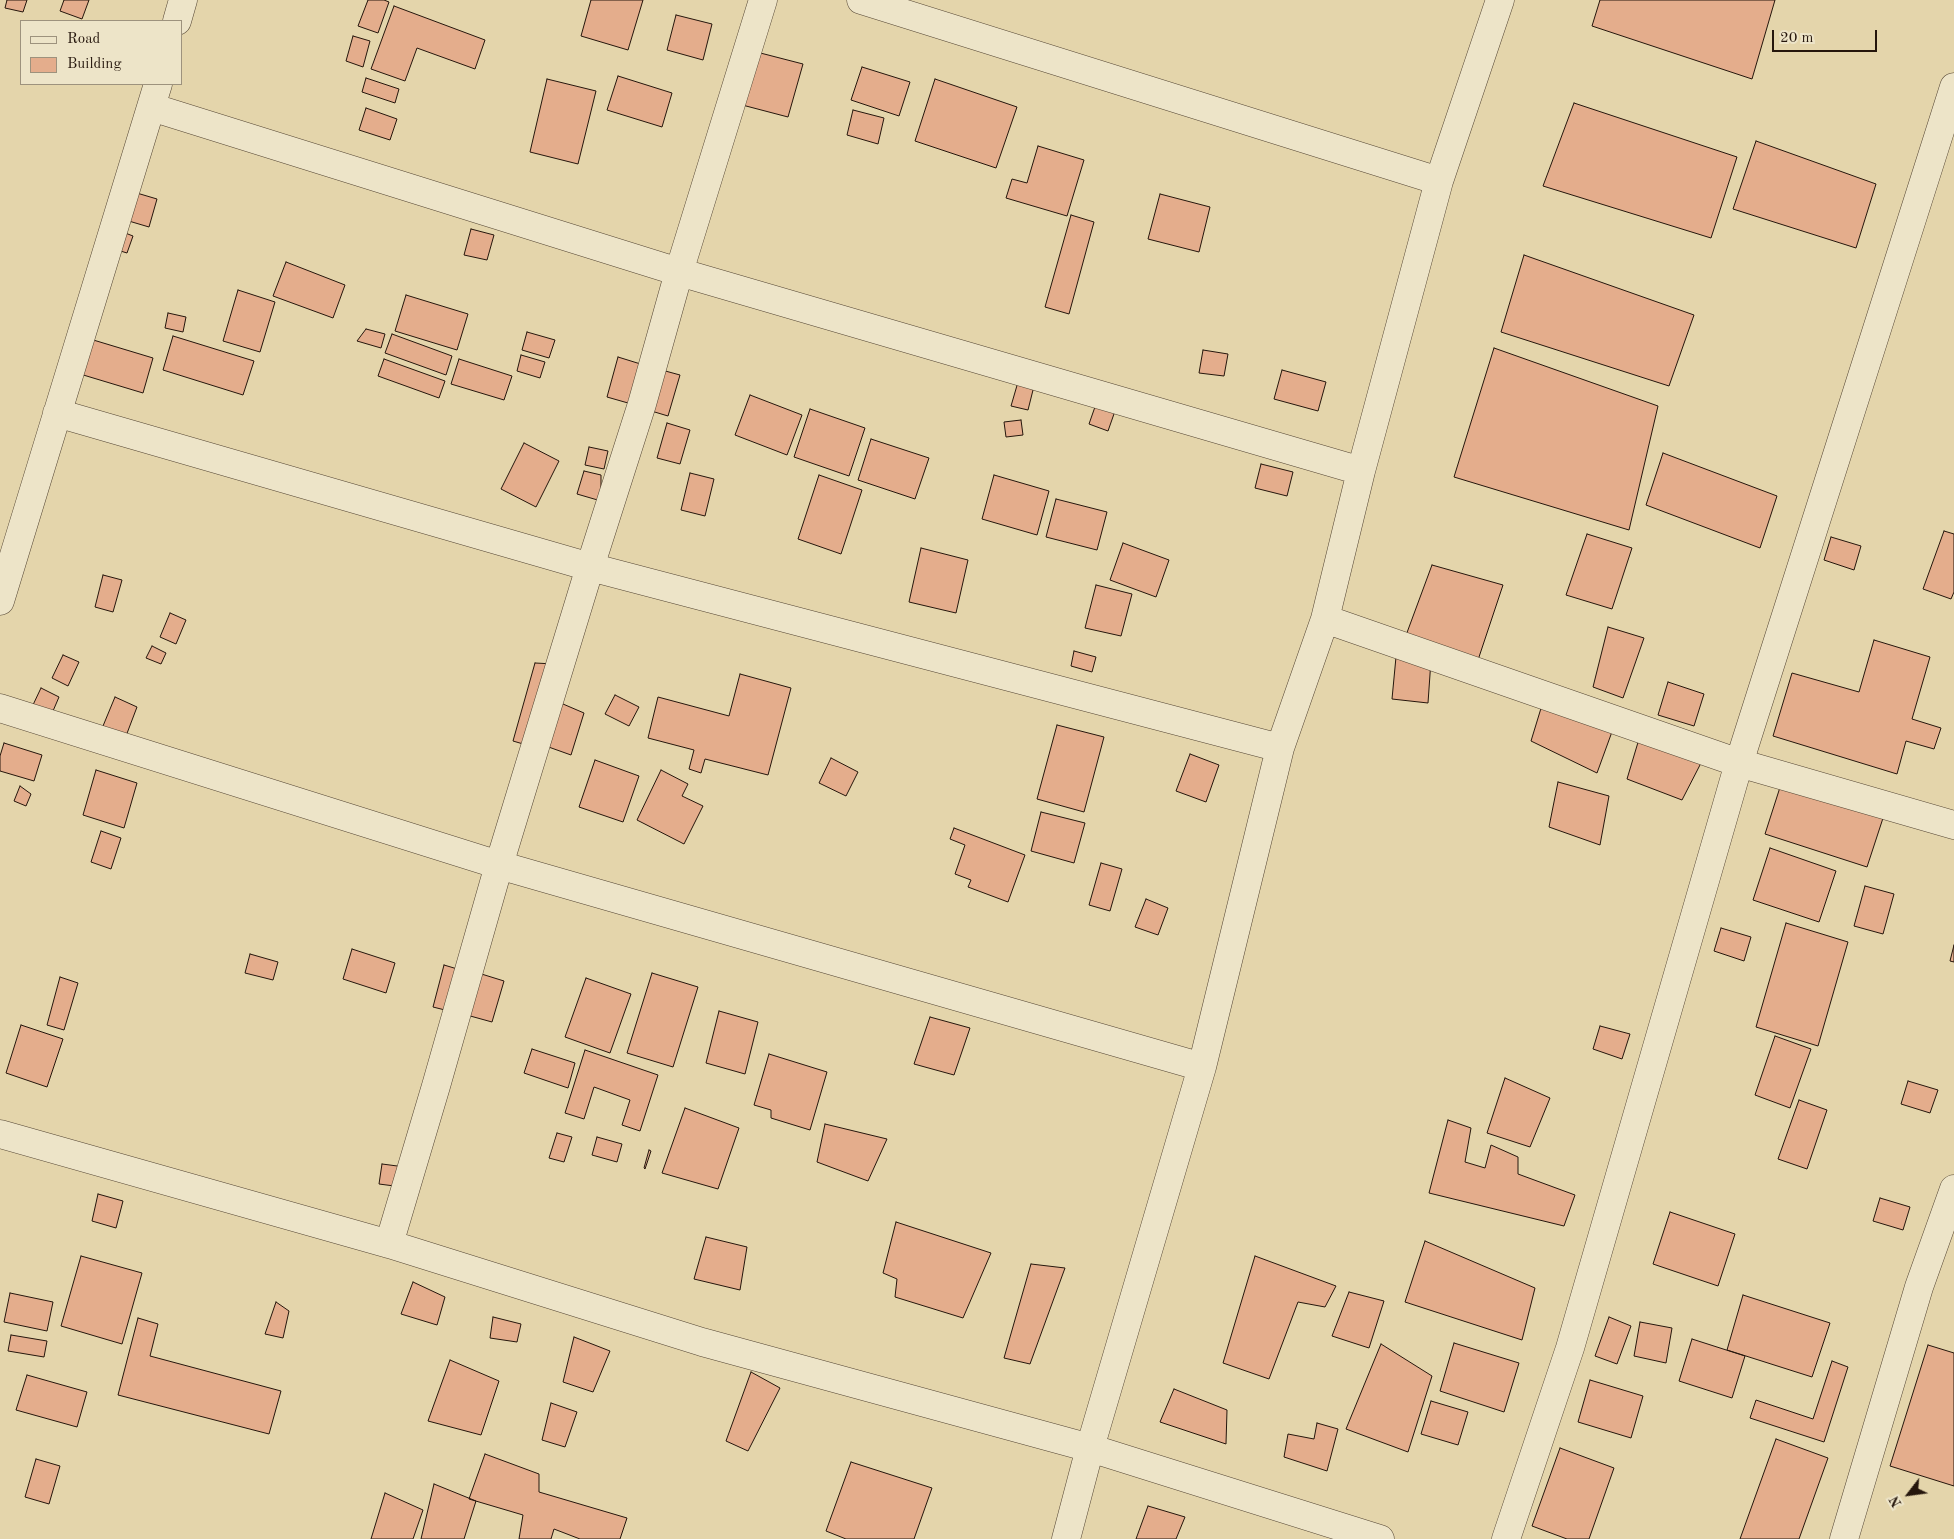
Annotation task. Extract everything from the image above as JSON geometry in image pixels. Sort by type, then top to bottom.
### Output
[{"type":"street","points":[[176,20],[182,0]]},
{"type":"street","points":[[389,1244],[499,865],[642,404],[679,272],[763,0]]},
{"type":"street","points":[[861,0],[1439,181]]},
{"type":"street","points":[[1066,1539],[1090,1448],[1202,1067],[1280,748],[1325,619],[1439,181],[1500,0]]},
{"type":"street","points":[[1506,1539],[1570,1348],[1739,763],[1954,87]]},
{"type":"street","points":[[0,601],[155,95],[679,272],[1362,471]]},
{"type":"street","points":[[57,413],[590,567],[1280,748]]},
{"type":"street","points":[[1325,619],[1739,763],[1954,825]]},
{"type":"street","points":[[0,708],[499,865],[1202,1067]]},
{"type":"street","points":[[0,1134],[389,1244],[702,1342],[1090,1448],[1380,1539]]},
{"type":"street","points":[[1844,1539],[1920,1287],[1954,1189]]},
{"type":"building","points":[[7,0],[27,0],[23,12],[5,8]]},
{"type":"building","points":[[64,0],[89,0],[82,19],[60,11]]},
{"type":"building","points":[[368,0],[384,0],[389,2],[378,33],[358,26]]},
{"type":"building","points":[[591,0],[643,0],[628,50],[581,36]]},
{"type":"building","points":[[1600,0],[1775,0],[1752,79],[1592,26]]},
{"type":"building","points":[[394,6],[485,40],[475,69],[417,48],[405,81],[371,69]]},
{"type":"building","points":[[676,15],[712,24],[703,60],[667,50]]},
{"type":"building","points":[[353,36],[370,41],[363,67],[346,61]]},
{"type":"building","points":[[741,48],[803,64],[788,117],[727,101]]},
{"type":"building","points":[[862,67],[910,82],[899,116],[851,100]]},
{"type":"building","points":[[618,76],[672,93],[662,127],[607,110]]},
{"type":"building","points":[[366,78],[399,89],[395,103],[362,92]]},
{"type":"building","points":[[547,79],[596,91],[578,164],[530,152]]},
{"type":"building","points":[[935,79],[1017,107],[996,168],[915,141]]},
{"type":"building","points":[[1574,103],[1737,157],[1711,238],[1543,186]]},
{"type":"building","points":[[366,108],[397,119],[390,140],[359,130]]},
{"type":"building","points":[[853,110],[884,118],[878,144],[847,135]]},
{"type":"building","points":[[1756,141],[1876,184],[1856,248],[1733,209]]},
{"type":"building","points":[[1038,146],[1084,160],[1067,216],[1006,198],[1012,179],[1027,183]]},
{"type":"building","points":[[130,191],[157,199],[149,227],[122,219]]},
{"type":"building","points":[[1160,194],[1210,207],[1199,252],[1148,239]]},
{"type":"building","points":[[1071,215],[1094,222],[1069,314],[1045,307]]},
{"type":"building","points":[[471,229],[494,235],[487,260],[464,255]]},
{"type":"building","points":[[120,231],[133,236],[127,253],[114,249]]},
{"type":"building","points":[[1524,255],[1694,315],[1669,386],[1501,332]]},
{"type":"building","points":[[286,262],[345,285],[333,318],[273,296]]},
{"type":"building","points":[[238,290],[275,302],[260,352],[223,341]]},
{"type":"building","points":[[406,295],[468,314],[457,350],[395,331]]},
{"type":"building","points":[[168,313],[186,317],[183,332],[165,328]]},
{"type":"building","points":[[366,329],[385,334],[381,348],[357,341]]},
{"type":"building","points":[[527,332],[555,340],[549,358],[522,350]]},
{"type":"building","points":[[392,334],[452,356],[446,375],[385,353]]},
{"type":"building","points":[[173,336],[254,361],[243,395],[163,370]]},
{"type":"building","points":[[90,339],[153,358],[143,393],[80,374]]},
{"type":"building","points":[[1494,348],[1658,406],[1629,530],[1454,477]]},
{"type":"building","points":[[1203,350],[1228,354],[1224,376],[1199,373]]},
{"type":"building","points":[[521,355],[545,362],[540,378],[517,371]]},
{"type":"building","points":[[618,357],[647,366],[635,405],[607,397]]},
{"type":"building","points":[[384,359],[445,381],[439,398],[378,376]]},
{"type":"building","points":[[459,359],[512,376],[504,400],[451,384]]},
{"type":"building","points":[[658,369],[680,375],[668,416],[648,410]]},
{"type":"building","points":[[1282,370],[1326,382],[1318,411],[1274,399]]},
{"type":"building","points":[[1018,382],[1034,386],[1028,410],[1011,406]]},
{"type":"building","points":[[750,395],[802,415],[787,455],[735,435]]},
{"type":"building","points":[[1096,404],[1115,411],[1108,431],[1089,424]]},
{"type":"building","points":[[810,409],[865,428],[849,476],[794,457]]},
{"type":"building","points":[[1021,420],[1023,435],[1006,437],[1004,422]]},
{"type":"building","points":[[667,423],[690,430],[680,464],[657,458]]},
{"type":"building","points":[[871,439],[929,458],[915,499],[858,480]]},
{"type":"building","points":[[524,443],[559,461],[536,507],[501,489]]},
{"type":"building","points":[[589,447],[608,451],[604,469],[585,465]]},
{"type":"building","points":[[1663,453],[1777,496],[1760,548],[1646,505]]},
{"type":"building","points":[[1261,464],[1293,472],[1287,496],[1255,488]]},
{"type":"building","points":[[584,471],[601,475],[601,501],[577,494]]},
{"type":"building","points":[[690,473],[714,479],[705,516],[681,510]]},
{"type":"building","points":[[819,475],[862,490],[841,554],[798,539]]},
{"type":"building","points":[[994,475],[1049,491],[1037,535],[982,519]]},
{"type":"building","points":[[1056,499],[1107,512],[1097,550],[1046,537]]},
{"type":"building","points":[[1944,531],[1954,534],[1954,592],[1951,599],[1923,589]]},
{"type":"building","points":[[1587,534],[1632,548],[1612,609],[1566,595]]},
{"type":"building","points":[[1831,537],[1861,546],[1854,570],[1824,560]]},
{"type":"building","points":[[1123,543],[1169,560],[1156,597],[1110,580]]},
{"type":"building","points":[[921,548],[968,560],[956,613],[909,602]]},
{"type":"building","points":[[1432,565],[1503,585],[1477,663],[1405,638]]},
{"type":"building","points":[[103,575],[122,580],[113,612],[95,607]]},
{"type":"building","points":[[1096,585],[1132,594],[1121,636],[1085,628]]},
{"type":"building","points":[[170,613],[186,620],[176,644],[160,637]]},
{"type":"building","points":[[1608,627],[1644,638],[1623,698],[1593,687]]},
{"type":"building","points":[[1874,640],[1930,657],[1912,719],[1941,728],[1934,749],[1906,741],[1897,774],[1773,736],[1792,673],[1859,692]]},
{"type":"building","points":[[152,646],[166,653],[161,664],[146,658]]},
{"type":"building","points":[[1074,651],[1096,657],[1092,672],[1071,666]]},
{"type":"building","points":[[63,655],[79,662],[68,686],[52,678]]},
{"type":"building","points":[[1396,657],[1431,660],[1428,703],[1392,699]]},
{"type":"building","points":[[535,663],[554,664],[530,746],[513,741]]},
{"type":"building","points":[[740,674],[791,688],[768,775],[705,759],[701,773],[689,769],[694,750],[648,738],[658,697],[729,716]]},
{"type":"building","points":[[1668,682],[1704,694],[1694,726],[1658,715]]},
{"type":"building","points":[[41,688],[59,697],[53,711],[32,707]]},
{"type":"building","points":[[615,695],[639,707],[629,726],[605,714]]},
{"type":"building","points":[[115,697],[137,707],[126,736],[103,726]]},
{"type":"building","points":[[556,701],[584,713],[571,755],[543,745]]},
{"type":"building","points":[[1542,705],[1613,729],[1597,773],[1531,741]]},
{"type":"building","points":[[1057,725],[1104,737],[1084,812],[1037,799]]},
{"type":"building","points":[[1639,739],[1701,763],[1682,800],[1627,779]]},
{"type":"building","points":[[4,743],[42,755],[34,781],[0,771],[0,756]]},
{"type":"building","points":[[1190,754],[1219,765],[1206,802],[1176,791]]},
{"type":"building","points":[[831,758],[858,772],[846,796],[819,783]]},
{"type":"building","points":[[595,760],[639,776],[623,822],[579,807]]},
{"type":"building","points":[[96,770],[137,783],[124,828],[83,815]]},
{"type":"building","points":[[661,770],[688,784],[682,796],[703,806],[684,844],[637,820]]},
{"type":"building","points":[[1783,778],[1885,812],[1867,867],[1765,834]]},
{"type":"building","points":[[1558,782],[1609,796],[1600,845],[1549,827]]},
{"type":"building","points":[[20,786],[31,794],[26,806],[14,801]]},
{"type":"building","points":[[1041,812],[1085,823],[1074,863],[1031,851]]},
{"type":"building","points":[[954,828],[1025,855],[1008,902],[968,887],[971,880],[955,874],[965,845],[950,839]]},
{"type":"building","points":[[101,831],[121,838],[111,869],[91,862]]},
{"type":"building","points":[[1770,848],[1836,871],[1819,922],[1753,900]]},
{"type":"building","points":[[1101,863],[1122,869],[1110,911],[1089,905]]},
{"type":"building","points":[[1865,886],[1894,894],[1883,934],[1854,926]]},
{"type":"building","points":[[1146,899],[1168,908],[1158,935],[1135,927]]},
{"type":"building","points":[[1786,923],[1848,942],[1818,1046],[1756,1027]]},
{"type":"building","points":[[1721,928],[1751,937],[1744,961],[1714,951]]},
{"type":"building","points":[[1954,945],[1954,962],[1950,961]]},
{"type":"building","points":[[352,949],[395,963],[386,993],[343,979]]},
{"type":"building","points":[[250,954],[278,962],[273,980],[245,973]]},
{"type":"building","points":[[444,965],[464,971],[453,1012],[433,1007]]},
{"type":"building","points":[[475,972],[504,981],[492,1022],[463,1014]]},
{"type":"building","points":[[652,973],[698,987],[673,1067],[627,1053]]},
{"type":"building","points":[[60,977],[78,983],[64,1030],[47,1025]]},
{"type":"building","points":[[586,978],[631,994],[610,1053],[565,1037]]},
{"type":"building","points":[[719,1011],[758,1022],[745,1074],[706,1063]]},
{"type":"building","points":[[930,1017],[970,1028],[954,1075],[914,1064]]},
{"type":"building","points":[[21,1025],[63,1039],[47,1087],[6,1073]]},
{"type":"building","points":[[1600,1026],[1630,1034],[1622,1059],[1593,1049]]},
{"type":"building","points":[[1775,1036],[1811,1049],[1790,1108],[1755,1095]]},
{"type":"building","points":[[532,1049],[575,1063],[568,1088],[524,1073]]},
{"type":"building","points":[[585,1050],[658,1075],[640,1131],[622,1125],[630,1100],[594,1087],[584,1119],[565,1113]]},
{"type":"building","points":[[769,1054],[827,1072],[810,1130],[771,1118],[771,1110],[754,1105]]},
{"type":"building","points":[[1505,1078],[1550,1098],[1530,1147],[1487,1133]]},
{"type":"building","points":[[1908,1081],[1938,1090],[1930,1113],[1901,1104]]},
{"type":"building","points":[[1799,1100],[1827,1110],[1807,1169],[1778,1159]]},
{"type":"building","points":[[685,1108],[739,1128],[718,1189],[662,1173]]},
{"type":"building","points":[[1448,1120],[1471,1128],[1465,1162],[1485,1168],[1491,1145],[1518,1157],[1518,1174],[1575,1195],[1564,1226],[1429,1193]]},
{"type":"building","points":[[825,1124],[887,1139],[868,1181],[817,1162]]},
{"type":"building","points":[[557,1133],[572,1137],[564,1162],[549,1158]]},
{"type":"building","points":[[597,1137],[622,1144],[617,1162],[592,1155]]},
{"type":"building","points":[[649,1150],[651,1151],[645,1169],[644,1168]]},
{"type":"building","points":[[382,1164],[405,1167],[402,1187],[379,1184]]},
{"type":"building","points":[[98,1194],[123,1201],[116,1228],[92,1221]]},
{"type":"building","points":[[1880,1198],[1910,1207],[1903,1230],[1873,1221]]},
{"type":"building","points":[[1670,1212],[1735,1234],[1718,1286],[1653,1264]]},
{"type":"building","points":[[896,1222],[991,1253],[963,1318],[895,1297],[897,1279],[883,1273]]},
{"type":"building","points":[[706,1237],[747,1247],[740,1290],[694,1279]]},
{"type":"building","points":[[1425,1241],[1535,1288],[1522,1340],[1405,1302]]},
{"type":"building","points":[[81,1256],[142,1273],[122,1344],[61,1326]]},
{"type":"building","points":[[1255,1256],[1336,1286],[1325,1307],[1298,1302],[1269,1379],[1223,1363]]},
{"type":"building","points":[[1031,1264],[1065,1268],[1030,1364],[1004,1358]]},
{"type":"building","points":[[413,1282],[445,1297],[437,1325],[401,1314]]},
{"type":"building","points":[[1349,1292],[1384,1301],[1369,1348],[1332,1336]]},
{"type":"building","points":[[10,1293],[53,1302],[47,1331],[4,1322]]},
{"type":"building","points":[[1743,1295],[1830,1323],[1812,1377],[1727,1350]]},
{"type":"building","points":[[276,1302],[289,1311],[283,1338],[265,1334]]},
{"type":"building","points":[[493,1317],[521,1324],[517,1342],[490,1338]]},
{"type":"building","points":[[1609,1317],[1631,1326],[1617,1364],[1595,1356]]},
{"type":"building","points":[[138,1318],[158,1324],[150,1356],[281,1391],[269,1434],[118,1395]]},
{"type":"building","points":[[1640,1322],[1672,1328],[1666,1363],[1634,1356]]},
{"type":"building","points":[[11,1335],[47,1341],[44,1357],[8,1351]]},
{"type":"building","points":[[574,1337],[610,1351],[593,1392],[563,1382]]},
{"type":"building","points":[[1692,1339],[1745,1356],[1732,1398],[1679,1381]]},
{"type":"building","points":[[1454,1343],[1519,1363],[1504,1412],[1440,1391]]},
{"type":"building","points":[[1381,1344],[1432,1376],[1408,1452],[1346,1429]]},
{"type":"building","points":[[1928,1345],[1954,1353],[1954,1486],[1890,1466]]},
{"type":"building","points":[[450,1360],[499,1381],[481,1435],[428,1421]]},
{"type":"building","points":[[1832,1361],[1848,1367],[1824,1442],[1750,1418],[1756,1400],[1813,1419]]},
{"type":"building","points":[[751,1372],[780,1388],[748,1451],[726,1441]]},
{"type":"building","points":[[27,1375],[87,1392],[77,1427],[16,1410]]},
{"type":"building","points":[[1590,1380],[1643,1396],[1631,1438],[1578,1422]]},
{"type":"building","points":[[1174,1389],[1227,1410],[1226,1444],[1160,1422]]},
{"type":"building","points":[[1431,1401],[1468,1412],[1458,1445],[1421,1434]]},
{"type":"building","points":[[551,1403],[577,1412],[565,1447],[542,1440]]},
{"type":"building","points":[[1317,1423],[1338,1429],[1327,1471],[1284,1457],[1288,1434],[1314,1439]]},
{"type":"building","points":[[1776,1439],[1828,1458],[1799,1539],[1740,1539]]},
{"type":"building","points":[[1560,1448],[1614,1468],[1589,1539],[1567,1539],[1532,1526]]},
{"type":"building","points":[[485,1454],[539,1474],[539,1492],[627,1518],[620,1539],[580,1539],[554,1529],[551,1539],[519,1539],[523,1515],[469,1499]]},
{"type":"building","points":[[36,1459],[60,1466],[49,1504],[25,1497]]},
{"type":"building","points":[[851,1462],[932,1488],[914,1539],[846,1539],[826,1531]]},
{"type":"building","points":[[434,1484],[476,1501],[464,1539],[421,1539]]},
{"type":"building","points":[[385,1493],[423,1510],[413,1539],[371,1539]]},
{"type":"building","points":[[1148,1506],[1185,1517],[1176,1539],[1136,1539]]}]
